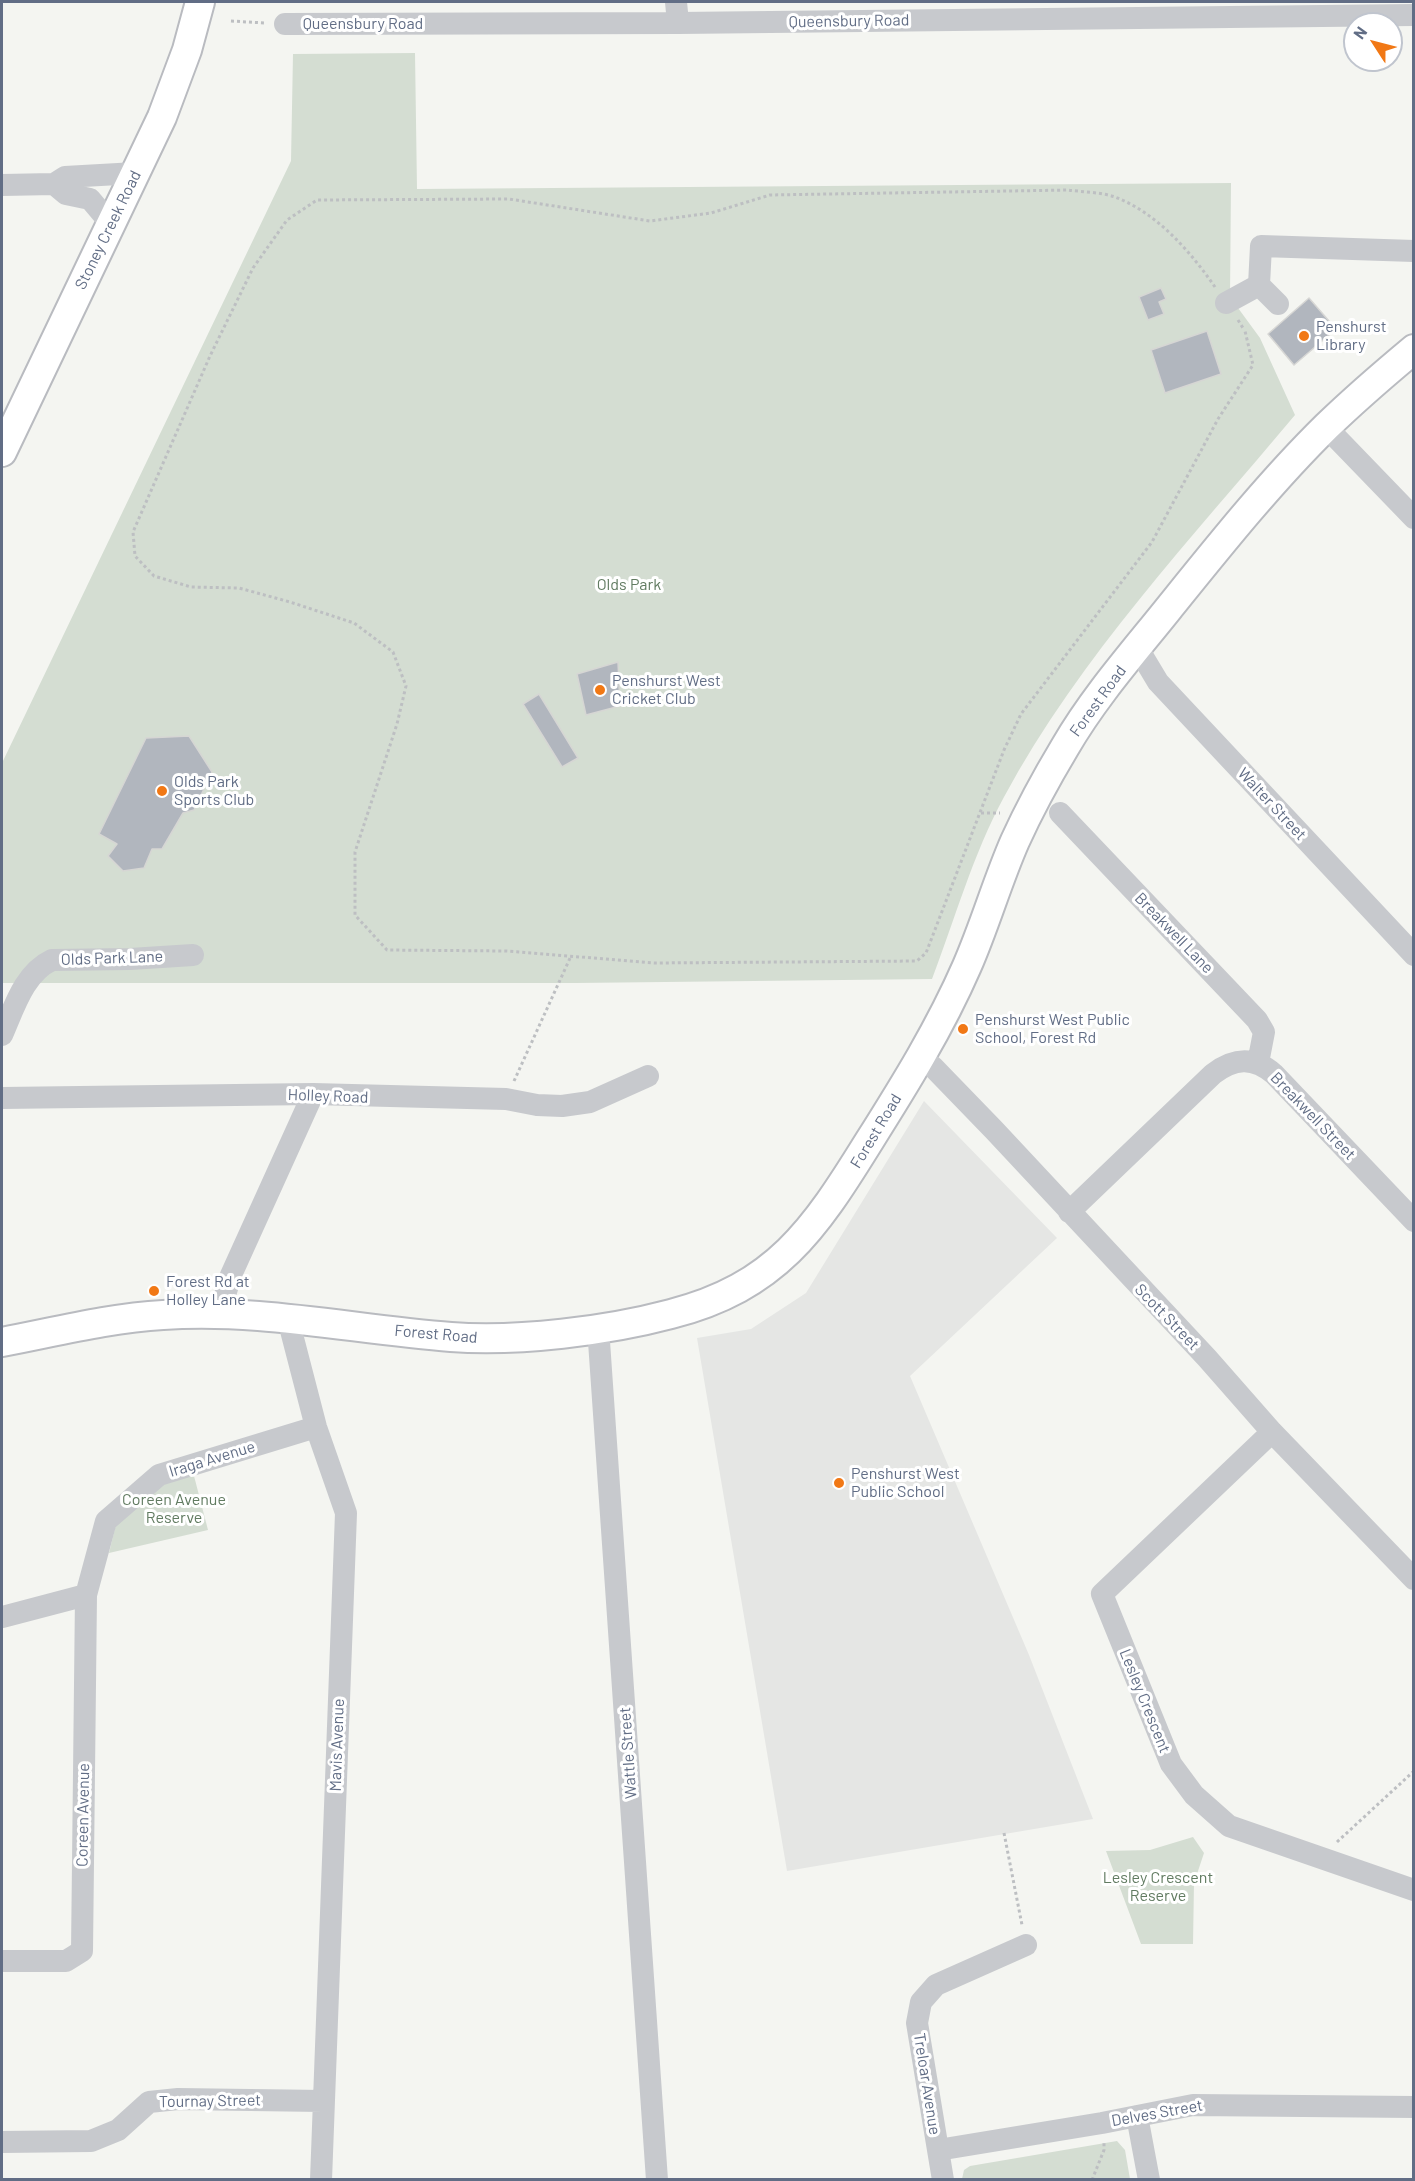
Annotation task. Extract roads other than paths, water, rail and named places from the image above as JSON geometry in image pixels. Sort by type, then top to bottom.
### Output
[{"type":"main road","name":"Stoney Creek Road","points":[[2,452],[165,109],[187,50],[200,2]]},
{"type":"main road","name":"Forest Road","points":[[2,1342],[163,1315],[288,1319],[480,1339],[598,1328],[669,1315],[712,1301],[757,1279],[807,1234],[828,1206],[920,1057],[954,994],[1015,841],[1066,744],[1137,647],[1248,514],[1326,427],[1413,349]]},
{"type":"street","name":"Queensbury Road","points":[[285,24],[677,12],[1184,9],[1413,15]]},
{"type":"street","points":[[2,185],[54,184],[65,177],[136,173]]},
{"type":"street","points":[[54,184],[66,194],[90,199],[111,225]]},
{"type":"street","points":[[1278,304],[1259,285],[1261,246],[1413,251]]},
{"type":"street","points":[[1226,303],[1259,285]]},
{"type":"street","points":[[1326,427],[1413,518]]},
{"type":"street","name":"Walter Street","points":[[1137,647],[1158,682],[1413,955]]},
{"type":"street","name":"Breakwell Lane","points":[[1060,813],[1257,1020],[1264,1032],[1258,1064]]},
{"type":"street","name":"Olds Park Lane","points":[[2,1035],[29,978],[42,965],[52,960],[193,955]]},
{"type":"street","name":"Scott Street","points":[[920,1057],[946,1080],[1207,1358],[1272,1432],[1413,1579]]},
{"type":"street","name":"Breakwell Street","points":[[1069,1212],[1213,1074],[1232,1061],[1258,1064],[1274,1074],[1413,1221]]},
{"type":"street","name":"Holley Road","points":[[2,1098],[313,1094],[506,1099],[537,1105],[562,1106],[590,1102],[648,1076]]},
{"type":"street","points":[[219,1315],[231,1275],[313,1094]]},
{"type":"street","name":"Mavis Avenue","points":[[288,1319],[316,1427],[346,1513],[321,2180]]},
{"type":"street","name":"Wattle Street","points":[[598,1328],[657,2180]]},
{"type":"street","name":"Iraga Avenue","points":[[86,1595],[106,1521],[159,1475],[316,1427]]},
{"type":"street","name":"Lesley Crescent","points":[[1272,1432],[1102,1594],[1171,1764],[1194,1795],[1229,1826],[1413,1890]]},
{"type":"street","points":[[2,1617],[86,1595]]},
{"type":"street","name":"Coreen Avenue","points":[[2,1961],[66,1961],[82,1951],[86,1595]]},
{"type":"street","name":"Treloar Avenue","points":[[943,2180],[917,2023],[921,2002],[936,1985],[1026,1945]]},
{"type":"street","name":"Tournay Street","points":[[2,2142],[91,2141],[118,2130],[149,2102],[178,2098],[323,2101]]},
{"type":"street","name":"Delves Street","points":[[938,2150],[1102,2123],[1174,2107],[1212,2104],[1413,2107]]},
{"type":"street","points":[[1137,2116],[1149,2180]]},
{"type":"place","name":"Penshurst Library","points":[[1304,336]]},
{"type":"place","name":"Penshurst West Cricket Club","points":[[600,690]]},
{"type":"place","name":"Olds Park Sports Club","points":[[162,791]]},
{"type":"place","name":"Penshurst West Public School, Forest Rd","points":[[963,1029]]},
{"type":"place","name":"Forest Rd at Holley Lane","points":[[154,1291]]},
{"type":"place","name":"Penshurst West Public School","points":[[839,1483]]},
{"type":"park label","name":"Olds Park","points":[[629,585]]},
{"type":"park label","name":"Coreen Avenue Reserve","points":[[174,1509]]},
{"type":"park label","name":"Lesley Crescent Reserve","points":[[1158,1887]]}]
